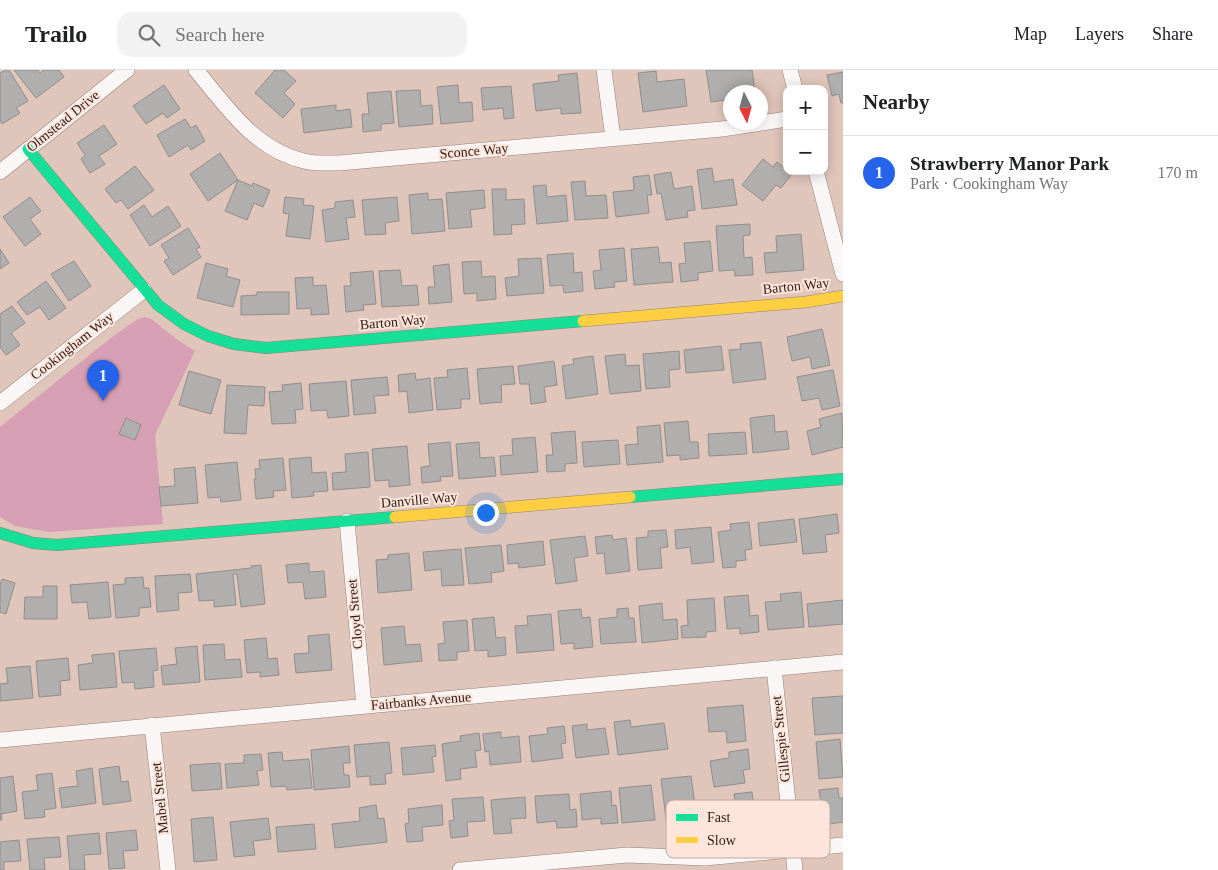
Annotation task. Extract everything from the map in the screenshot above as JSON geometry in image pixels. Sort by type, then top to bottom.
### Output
[{"type":"street","name":"Olmstead Drive","points":[[0,172],[126,70]]},
{"type":"street","name":"Sconce Way","points":[[196,70],[250,133],[275,151],[304,161],[339,163],[722,129],[783,120]]},
{"type":"street","points":[[604,70],[613,138]]},
{"type":"street","points":[[790,70],[794,85]]},
{"type":"street","name":"Barton Way","points":[[28,149],[158,305],[183,325],[202,334],[237,345],[266,348],[797,303],[843,296]]},
{"type":"street","points":[[817,175],[843,274]]},
{"type":"street","name":"Cookingham Way","points":[[0,403],[144,290]]},
{"type":"street","name":"Danville Way","points":[[0,533],[32,543],[58,545],[843,479]]},
{"type":"street","name":"Cloyd Street","points":[[346,521],[364,706]]},
{"type":"street","name":"Fairbanks Avenue","points":[[0,740],[843,662]]},
{"type":"street","name":"Gillespie Street","points":[[774,668],[787,800]]},
{"type":"street","name":"Mabel Street","points":[[152,726],[168,870]]},
{"type":"street","points":[[830,846],[843,845]]},
{"type":"street","points":[[460,870],[628,855],[666,856]]},
{"type":"shaded area","points":[[144,317],[151,319],[195,351],[155,435],[163,524],[49,532],[15,526],[0,517],[0,427],[112,337]]},
{"type":"building","points":[[9,70],[28,101],[16,108],[20,113],[2,124],[0,120],[0,73]]},
{"type":"building","points":[[14,70],[38,70],[40,73],[44,70],[59,70],[64,77],[36,98]]},
{"type":"building","points":[[275,70],[284,70],[296,81],[284,93],[295,104],[283,118],[255,93]]},
{"type":"building","points":[[706,70],[752,70],[754,85],[723,85],[723,100],[711,102]]},
{"type":"building","points":[[656,71],[657,82],[684,79],[687,106],[643,112],[638,73]]},
{"type":"building","points":[[843,72],[843,103],[841,103],[839,94],[832,96],[827,75]]},
{"type":"building","points":[[577,73],[581,113],[561,114],[561,108],[536,111],[533,84],[559,81],[558,75]]},
{"type":"building","points":[[164,85],[180,109],[167,118],[163,113],[146,124],[133,106]]},
{"type":"building","points":[[458,85],[459,103],[472,102],[473,121],[441,124],[437,87]]},
{"type":"building","points":[[511,86],[514,118],[504,119],[503,108],[483,110],[481,88]]},
{"type":"building","points":[[420,90],[421,106],[432,105],[433,124],[399,127],[396,91]]},
{"type":"building","points":[[391,91],[394,123],[381,124],[381,130],[363,132],[362,114],[369,114],[367,93]]},
{"type":"building","points":[[336,105],[336,111],[350,109],[352,127],[304,133],[301,109]]},
{"type":"building","points":[[185,119],[191,128],[196,125],[205,141],[191,150],[188,145],[169,157],[157,135]]},
{"type":"building","points":[[104,125],[117,144],[99,156],[105,164],[90,173],[81,159],[85,155],[77,143]]},
{"type":"building","points":[[220,153],[238,180],[208,201],[190,174]]},
{"type":"building","points":[[763,159],[773,167],[777,162],[783,167],[783,175],[791,175],[781,188],[776,185],[763,201],[742,185]]},
{"type":"building","points":[[135,166],[154,190],[128,209],[121,200],[116,203],[105,189]]},
{"type":"building","points":[[712,168],[714,182],[733,179],[737,205],[702,209],[697,170]]},
{"type":"building","points":[[671,172],[674,189],[692,186],[695,210],[687,211],[688,217],[666,220],[661,193],[657,194],[654,175]]},
{"type":"building","points":[[649,175],[652,195],[647,195],[649,213],[616,217],[613,192],[634,190],[633,177]]},
{"type":"building","points":[[238,180],[252,186],[253,183],[270,190],[263,207],[254,203],[247,220],[225,211]]},
{"type":"building","points":[[585,181],[586,196],[606,195],[608,218],[575,220],[571,182]]},
{"type":"building","points":[[546,185],[547,197],[566,195],[568,221],[537,224],[533,186]]},
{"type":"building","points":[[492,189],[506,189],[506,200],[524,199],[525,224],[511,225],[512,234],[494,235]]},
{"type":"building","points":[[484,190],[485,208],[470,210],[472,227],[449,229],[446,193]]},
{"type":"building","points":[[428,193],[428,200],[442,199],[445,231],[412,234],[409,195]]},
{"type":"building","points":[[30,197],[41,211],[30,219],[41,234],[25,246],[3,217]]},
{"type":"building","points":[[285,197],[304,199],[303,205],[314,206],[310,239],[286,236],[289,214],[283,213]]},
{"type":"building","points":[[397,197],[399,221],[385,223],[386,234],[365,235],[362,200]]},
{"type":"building","points":[[353,200],[355,217],[346,218],[349,239],[326,242],[322,210],[335,208],[335,202]]},
{"type":"building","points":[[144,205],[152,217],[168,206],[181,226],[150,246],[130,215]]},
{"type":"building","points":[[750,224],[750,235],[743,236],[744,258],[752,257],[753,275],[735,276],[734,270],[719,271],[716,226]]},
{"type":"building","points":[[188,228],[200,247],[196,249],[201,257],[173,275],[164,261],[169,258],[161,245]]},
{"type":"building","points":[[801,234],[804,270],[766,273],[764,253],[777,252],[776,236]]},
{"type":"building","points":[[710,241],[713,271],[698,273],[698,280],[681,282],[679,264],[686,263],[684,243]]},
{"type":"building","points":[[658,247],[660,263],[671,262],[673,282],[634,285],[631,249]]},
{"type":"building","points":[[624,248],[627,281],[614,282],[615,287],[595,289],[593,271],[601,270],[599,250]]},
{"type":"building","points":[[0,249],[9,263],[0,269]]},
{"type":"building","points":[[573,253],[574,273],[582,272],[583,291],[564,293],[563,285],[550,286],[547,255]]},
{"type":"building","points":[[541,258],[544,293],[507,296],[505,278],[519,276],[518,259]]},
{"type":"building","points":[[74,261],[91,286],[69,301],[51,274]]},
{"type":"building","points":[[481,261],[482,277],[495,276],[496,299],[477,301],[477,293],[464,294],[462,262]]},
{"type":"building","points":[[206,263],[228,269],[226,276],[240,280],[233,307],[197,298]]},
{"type":"building","points":[[449,264],[452,302],[429,304],[428,287],[435,287],[433,266]]},
{"type":"building","points":[[400,270],[402,286],[417,285],[419,305],[382,307],[379,271]]},
{"type":"building","points":[[373,271],[376,304],[363,305],[364,310],[346,312],[344,286],[351,286],[350,273]]},
{"type":"building","points":[[313,277],[313,286],[326,285],[329,314],[311,315],[311,308],[297,309],[295,278]]},
{"type":"building","points":[[46,281],[66,308],[49,320],[40,307],[27,315],[17,302]]},
{"type":"building","points":[[257,292],[289,292],[289,314],[241,315],[241,296],[257,295]]},
{"type":"building","points":[[12,306],[25,323],[11,333],[20,345],[6,355],[0,347],[0,314]]},
{"type":"building","points":[[822,329],[830,365],[812,369],[810,357],[792,361],[787,337]]},
{"type":"building","points":[[761,342],[766,379],[733,383],[729,350],[741,349],[740,344]]},
{"type":"building","points":[[721,346],[724,370],[686,373],[684,350]]},
{"type":"building","points":[[679,351],[680,369],[669,370],[670,387],[646,389],[643,354]]},
{"type":"building","points":[[625,354],[626,366],[639,365],[641,391],[610,394],[605,356]]},
{"type":"building","points":[[593,356],[598,394],[566,399],[562,366],[574,364],[573,359]]},
{"type":"building","points":[[554,361],[557,385],[544,387],[546,402],[531,404],[529,384],[520,384],[518,366]]},
{"type":"building","points":[[513,366],[515,384],[501,385],[502,402],[480,404],[477,369]]},
{"type":"building","points":[[467,368],[470,399],[461,399],[461,408],[437,410],[434,378],[448,377],[447,370]]},
{"type":"building","points":[[833,370],[840,406],[822,410],[819,398],[802,401],[797,377]]},
{"type":"building","points":[[189,371],[221,380],[211,414],[179,405]]},
{"type":"building","points":[[415,373],[416,380],[430,378],[433,410],[409,413],[407,391],[399,392],[398,375]]},
{"type":"building","points":[[387,377],[389,395],[374,396],[376,413],[354,415],[351,380]]},
{"type":"building","points":[[346,381],[349,416],[328,418],[327,410],[311,411],[309,384]]},
{"type":"building","points":[[301,383],[303,409],[295,410],[296,423],[272,424],[269,392],[283,391],[282,385]]},
{"type":"building","points":[[227,385],[265,387],[264,406],[248,405],[246,434],[224,433]]},
{"type":"building","points":[[842,413],[843,447],[812,455],[807,431],[821,427],[819,419]]},
{"type":"building","points":[[774,415],[775,432],[787,431],[789,449],[753,453],[750,418]]},
{"type":"building","points":[[126,418],[141,425],[135,440],[119,434]]},
{"type":"building","points":[[688,421],[690,442],[698,442],[699,458],[680,460],[680,455],[667,456],[664,423]]},
{"type":"building","points":[[660,425],[663,462],[627,465],[625,445],[638,444],[637,427]]},
{"type":"building","points":[[575,431],[577,463],[565,464],[565,471],[547,472],[546,455],[553,455],[551,433]]},
{"type":"building","points":[[745,432],[747,454],[709,456],[708,434]]},
{"type":"building","points":[[535,437],[538,472],[501,475],[500,456],[513,455],[512,439]]},
{"type":"building","points":[[618,440],[620,464],[584,467],[582,442]]},
{"type":"building","points":[[450,442],[453,476],[440,477],[441,481],[422,483],[421,467],[430,466],[428,444]]},
{"type":"building","points":[[479,442],[480,458],[494,457],[496,476],[459,479],[456,444]]},
{"type":"building","points":[[407,446],[410,485],[389,487],[389,480],[375,481],[372,449]]},
{"type":"building","points":[[368,452],[370,487],[333,490],[332,473],[346,472],[345,454]]},
{"type":"building","points":[[311,457],[312,473],[326,472],[328,491],[313,492],[314,496],[292,498],[289,459]]},
{"type":"building","points":[[283,458],[286,490],[273,491],[274,497],[256,499],[254,479],[256,479],[255,469],[260,469],[259,460]]},
{"type":"building","points":[[237,462],[241,500],[221,502],[220,497],[208,498],[205,465]]},
{"type":"building","points":[[195,467],[198,503],[161,506],[159,487],[175,486],[174,469]]},
{"type":"building","points":[[837,514],[839,533],[825,535],[827,552],[803,554],[799,519]]},
{"type":"building","points":[[794,519],[797,542],[760,546],[758,523]]},
{"type":"building","points":[[749,522],[752,549],[745,550],[746,560],[736,561],[736,567],[723,568],[718,532],[731,530],[730,524]]},
{"type":"building","points":[[711,527],[714,562],[692,564],[690,547],[676,549],[675,530]]},
{"type":"building","points":[[666,530],[668,547],[660,548],[662,568],[638,570],[636,538],[648,537],[648,531]]},
{"type":"building","points":[[612,535],[613,540],[626,538],[630,571],[606,574],[604,553],[597,554],[595,537]]},
{"type":"building","points":[[585,536],[588,556],[574,558],[577,581],[556,584],[550,540]]},
{"type":"building","points":[[543,541],[545,565],[519,568],[518,563],[508,564],[507,545]]},
{"type":"building","points":[[501,545],[504,571],[491,573],[492,582],[469,584],[465,548]]},
{"type":"building","points":[[461,549],[464,585],[442,586],[441,569],[425,571],[423,552]]},
{"type":"building","points":[[409,553],[412,590],[378,593],[376,560],[388,559],[388,555]]},
{"type":"building","points":[[309,563],[309,572],[324,571],[326,597],[305,599],[303,582],[288,583],[286,565]]},
{"type":"building","points":[[261,565],[265,604],[241,607],[237,574],[233,574],[236,605],[214,607],[214,600],[199,601],[196,574],[251,568],[251,566]]},
{"type":"building","points":[[190,574],[192,592],[178,593],[179,610],[157,612],[155,576]]},
{"type":"building","points":[[143,577],[144,588],[149,588],[151,607],[139,608],[139,616],[116,618],[113,585],[125,584],[125,578]]},
{"type":"building","points":[[2,579],[15,583],[6,614],[0,612],[0,585]]},
{"type":"building","points":[[108,582],[111,617],[89,619],[87,602],[72,603],[70,585]]},
{"type":"building","points":[[43,586],[57,586],[57,619],[24,619],[25,597],[43,597]]},
{"type":"building","points":[[801,592],[804,627],[768,630],[765,602],[781,601],[780,594]]},
{"type":"building","points":[[748,595],[750,616],[758,615],[759,632],[740,634],[740,628],[727,629],[724,597]]},
{"type":"building","points":[[714,598],[716,631],[706,632],[706,637],[682,638],[681,626],[688,625],[687,600]]},
{"type":"building","points":[[843,600],[843,624],[809,627],[807,604]]},
{"type":"building","points":[[662,603],[663,620],[677,619],[678,639],[642,643],[639,606]]},
{"type":"building","points":[[628,608],[629,618],[634,618],[636,642],[601,644],[599,619],[617,617],[617,609]]},
{"type":"building","points":[[581,609],[582,618],[590,617],[593,647],[574,649],[574,643],[561,644],[558,611]]},
{"type":"building","points":[[551,614],[554,650],[517,653],[515,626],[528,625],[527,616]]},
{"type":"building","points":[[494,617],[496,638],[505,637],[506,655],[488,657],[488,650],[475,651],[472,619]]},
{"type":"building","points":[[467,620],[469,651],[457,652],[457,660],[439,661],[438,644],[445,643],[443,622]]},
{"type":"building","points":[[404,626],[406,645],[420,644],[422,661],[384,665],[381,628]]},
{"type":"building","points":[[329,634],[332,670],[296,673],[294,654],[309,653],[308,636]]},
{"type":"building","points":[[266,638],[268,659],[277,658],[279,675],[260,677],[260,672],[247,673],[244,640]]},
{"type":"building","points":[[224,644],[225,660],[240,659],[242,677],[205,680],[203,645]]},
{"type":"building","points":[[197,646],[200,682],[163,685],[161,666],[177,664],[175,648]]},
{"type":"building","points":[[156,648],[158,670],[153,671],[154,687],[135,689],[134,682],[122,683],[119,651]]},
{"type":"building","points":[[114,653],[117,687],[80,690],[78,665],[93,663],[92,655]]},
{"type":"building","points":[[68,658],[70,680],[60,681],[61,695],[39,697],[36,661]]},
{"type":"building","points":[[30,666],[33,698],[0,701],[0,684],[8,683],[6,668]]},
{"type":"building","points":[[843,696],[843,733],[815,735],[812,698]]},
{"type":"building","points":[[743,705],[746,741],[727,743],[726,731],[709,732],[707,708]]},
{"type":"building","points":[[630,720],[631,727],[664,723],[668,749],[618,755],[614,722]]},
{"type":"building","points":[[587,724],[587,730],[605,728],[609,754],[576,758],[572,726]]},
{"type":"building","points":[[564,726],[566,743],[561,744],[563,758],[532,762],[529,736],[548,734],[547,728]]},
{"type":"building","points":[[501,732],[501,738],[519,736],[521,762],[490,765],[489,751],[485,752],[483,734]]},
{"type":"building","points":[[479,733],[481,750],[475,751],[477,767],[460,769],[461,779],[446,781],[442,744],[461,741],[460,736]]},
{"type":"building","points":[[840,739],[843,777],[819,779],[816,742]]},
{"type":"building","points":[[389,742],[392,773],[385,774],[386,784],[370,785],[370,776],[357,777],[354,745]]},
{"type":"building","points":[[435,745],[436,756],[432,757],[434,772],[403,775],[401,748]]},
{"type":"building","points":[[349,746],[350,763],[343,763],[344,775],[349,775],[350,787],[314,790],[311,750]]},
{"type":"building","points":[[748,749],[750,769],[743,770],[745,783],[714,787],[710,761],[729,758],[729,752]]},
{"type":"building","points":[[282,752],[283,761],[309,759],[312,788],[287,790],[286,786],[271,787],[268,753]]},
{"type":"building","points":[[261,754],[263,770],[257,771],[259,785],[227,788],[225,764],[244,763],[244,755]]},
{"type":"building","points":[[220,763],[222,789],[192,791],[190,765]]},
{"type":"building","points":[[119,766],[121,782],[128,781],[131,801],[103,805],[99,769]]},
{"type":"building","points":[[92,768],[96,803],[62,808],[59,788],[78,786],[76,771]]},
{"type":"building","points":[[52,773],[56,808],[44,810],[45,817],[25,819],[22,792],[38,790],[36,775]]},
{"type":"building","points":[[13,776],[17,811],[1,814],[2,820],[0,820],[0,778]]},
{"type":"building","points":[[691,776],[694,800],[666,800],[666,818],[661,779]]},
{"type":"building","points":[[651,785],[655,820],[622,823],[619,788]]},
{"type":"building","points":[[838,788],[839,798],[843,798],[843,822],[830,824],[830,800],[820,800],[819,790]]},
{"type":"building","points":[[611,791],[612,806],[616,805],[618,823],[601,824],[601,818],[582,820],[580,794]]},
{"type":"building","points":[[752,792],[753,800],[735,800],[734,794]]},
{"type":"building","points":[[569,794],[570,810],[576,809],[577,827],[557,828],[556,821],[537,823],[535,796]]},
{"type":"building","points":[[483,797],[485,821],[467,822],[468,836],[451,838],[449,821],[454,820],[452,799]]},
{"type":"building","points":[[525,797],[526,818],[510,819],[512,833],[494,834],[491,800]]},
{"type":"building","points":[[376,805],[378,819],[384,818],[387,842],[335,848],[332,824],[360,821],[359,808]]},
{"type":"building","points":[[442,805],[443,825],[422,827],[423,841],[407,842],[405,824],[409,823],[408,809]]},
{"type":"building","points":[[213,817],[217,860],[194,862],[191,819]]},
{"type":"building","points":[[268,818],[271,839],[253,841],[255,855],[234,857],[230,822]]},
{"type":"building","points":[[314,824],[316,849],[278,852],[276,827]]},
{"type":"building","points":[[136,830],[138,850],[123,851],[125,868],[109,869],[106,833]]},
{"type":"building","points":[[99,833],[101,854],[84,855],[85,870],[70,870],[67,836]]},
{"type":"building","points":[[59,837],[61,857],[44,858],[45,870],[30,870],[27,839]]},
{"type":"building","points":[[19,840],[21,861],[4,862],[4,870],[0,870],[0,842]]},
{"type":"traffic: fast","points":[[28,149],[158,305],[184,324],[208,336],[234,344],[266,348],[583,321]]},
{"type":"traffic: fast","points":[[630,497],[843,479]]},
{"type":"traffic: fast","points":[[0,533],[33,543],[57,545],[395,517]]},
{"type":"traffic: slow","points":[[583,321],[806,302],[843,296]]},
{"type":"traffic: slow","points":[[395,517],[630,497]]},
{"type":"place","name":"Strawberry Manor Park","points":[[103,401]]}]
